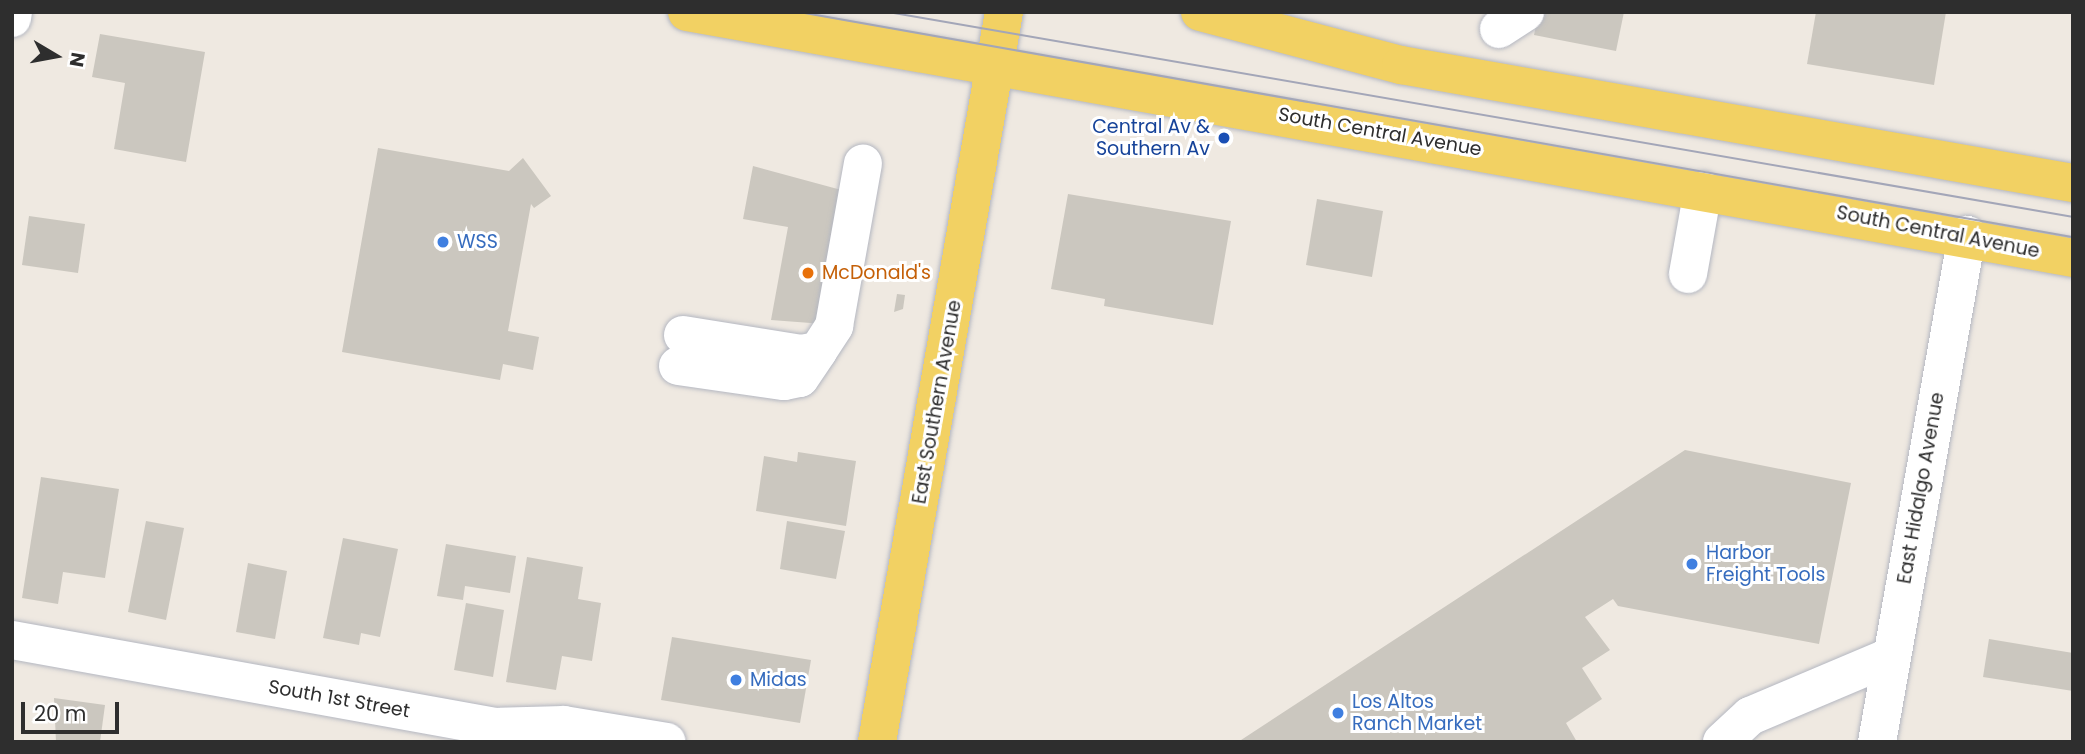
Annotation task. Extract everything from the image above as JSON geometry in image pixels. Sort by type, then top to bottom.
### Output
[{"type":"main road","name":"South Central Avenue","points":[[687,12],[995,62],[1967,235],[2073,258]]},
{"type":"main road","name":"East Southern Avenue","points":[[877,742],[1004,12]]},
{"type":"main road","points":[[1200,12],[1401,65],[2073,183]]},
{"type":"street","points":[[12,18],[13,12]]},
{"type":"street","points":[[681,351],[801,354],[818,351],[834,326],[863,164]]},
{"type":"street","points":[[1688,274],[1703,190]]},
{"type":"street","name":"East Hidalgo Avenue","points":[[1877,742],[1967,235]]},
{"type":"street","name":"South 1st Street","points":[[12,640],[495,727],[564,725],[667,742]]},
{"type":"street","points":[[1722,742],[1750,716],[1892,656]]},
{"type":"building","points":[[1539,12],[1624,12],[1616,51],[1534,35]]},
{"type":"building","points":[[1816,12],[1946,12],[1934,85],[1807,64]]},
{"type":"building","points":[[100,34],[205,52],[186,162],[114,149],[125,83],[92,77]]},
{"type":"building","name":"WSS","points":[[378,148],[509,171],[523,158],[551,196],[534,208],[531,204],[508,331],[539,337],[533,370],[503,364],[500,380],[342,352]]},
{"type":"building","name":"McDonald's","points":[[753,166],[845,191],[824,324],[771,320],[788,227],[743,219]]},
{"type":"building","points":[[1068,194],[1231,221],[1213,325],[1104,306],[1105,299],[1051,289]]},
{"type":"building","points":[[1317,199],[1383,211],[1372,277],[1306,265]]},
{"type":"building","points":[[29,216],[85,224],[78,273],[22,265]]},
{"type":"building","points":[[897,294],[905,295],[903,309],[894,312]]},
{"type":"building","points":[[1685,450],[1851,483],[1819,644],[1618,606],[1613,599],[1585,617],[1610,650],[1582,668],[1602,699],[1566,723],[1577,742],[1238,742]]},
{"type":"building","points":[[798,452],[856,461],[846,526],[756,511],[764,456],[797,462]]},
{"type":"building","points":[[41,477],[119,489],[105,578],[63,572],[58,604],[22,598]]},
{"type":"building","points":[[146,521],[184,528],[166,620],[128,612]]},
{"type":"building","points":[[787,521],[845,531],[836,579],[780,569]]},
{"type":"building","points":[[343,538],[398,549],[380,637],[361,633],[359,645],[323,638]]},
{"type":"building","points":[[446,544],[516,556],[510,593],[465,586],[463,600],[437,596]]},
{"type":"building","points":[[527,557],[583,567],[578,599],[601,603],[592,661],[562,656],[556,690],[506,682]]},
{"type":"building","points":[[248,563],[287,571],[275,639],[236,632]]},
{"type":"building","points":[[466,603],[504,610],[493,677],[454,670]]},
{"type":"building","name":"Midas","points":[[672,637],[811,660],[800,723],[661,700]]},
{"type":"building","points":[[1989,639],[2073,653],[2073,691],[1983,677]]},
{"type":"building","points":[[54,698],[105,705],[100,742],[56,742]]},
{"type":"tram line","points":[[799,12],[2073,237]]},
{"type":"tram line","points":[[888,12],[2073,217]]},
{"type":"place","name":"Central Av & Southern Av","points":[[1224,138]]},
{"type":"place","name":"WSS","points":[[443,242]]},
{"type":"place","name":"McDonald's","points":[[808,273]]},
{"type":"place","name":"Harbor Freight Tools","points":[[1692,564]]},
{"type":"place","name":"Midas","points":[[736,680]]},
{"type":"place","name":"Los Altos Ranch Market","points":[[1338,713]]}]
